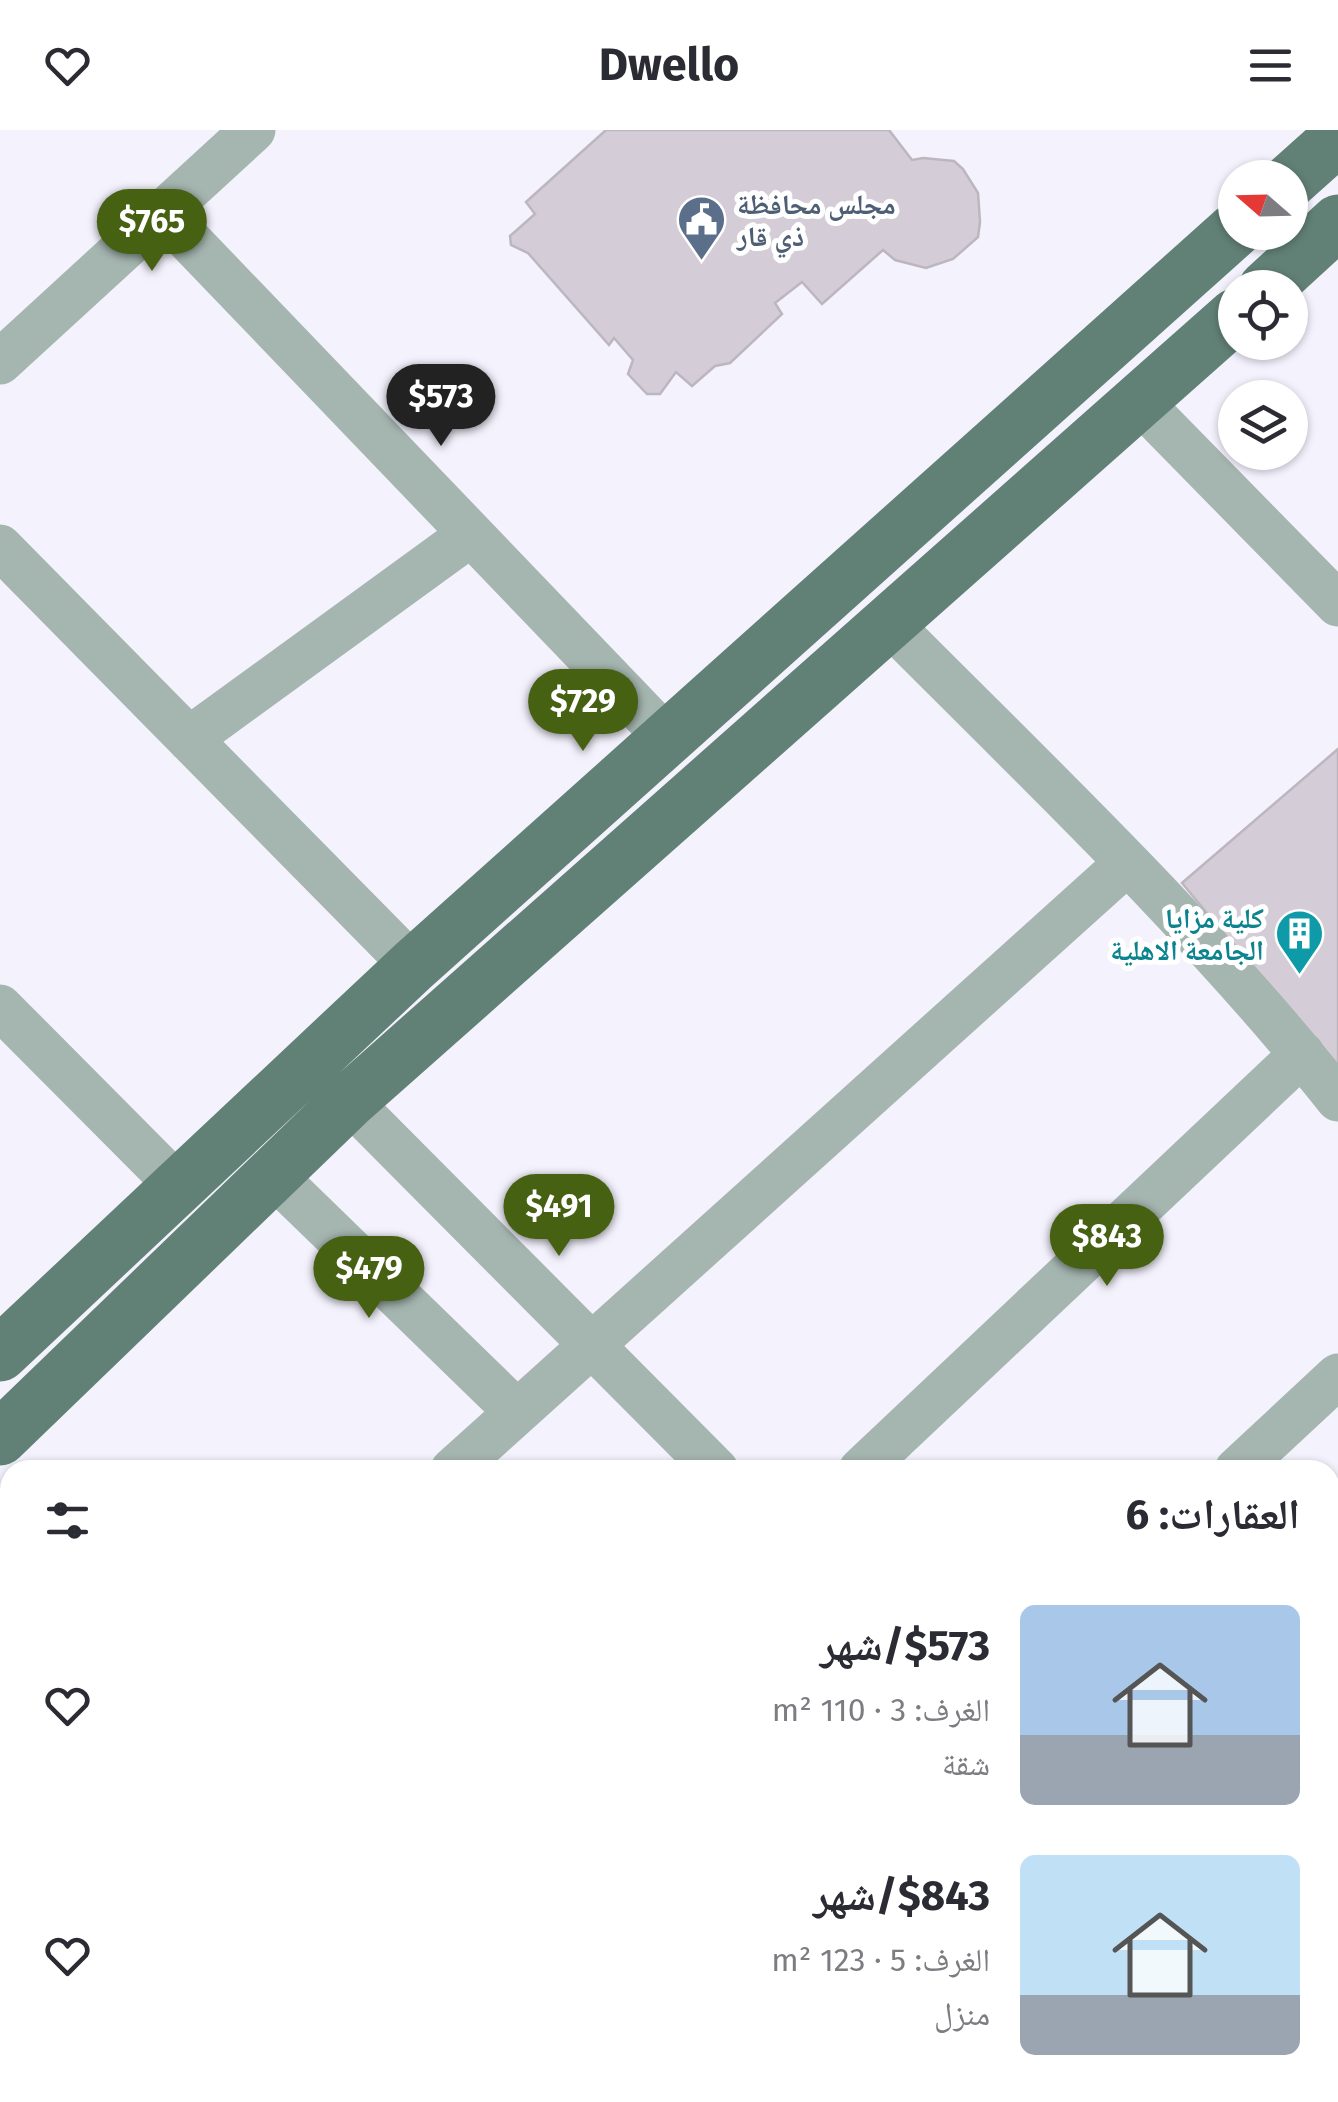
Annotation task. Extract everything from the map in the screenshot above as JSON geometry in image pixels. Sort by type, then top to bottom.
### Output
[{"type":"main road","points":[[1308,165],[1338,138]]},
{"type":"main road","points":[[1286,270],[1338,222]]},
{"type":"main road","points":[[0,1354],[413,966],[1218,245]]},
{"type":"main road","points":[[0,1438],[350,1101],[1218,331]]},
{"type":"main road","points":[[527,863],[566,908]]},
{"type":"street","points":[[0,362],[254,130]]},
{"type":"street","points":[[162,213],[666,737]]},
{"type":"street","points":[[1140,402],[1338,604]]},
{"type":"street","points":[[189,738],[471,534]]},
{"type":"street","points":[[0,547],[413,966]]},
{"type":"street","points":[[887,621],[1128,864],[1302,1054],[1338,1099]]},
{"type":"street","points":[[464,1460],[1128,864]]},
{"type":"street","points":[[0,1007],[178,1186]]},
{"type":"street","points":[[872,1460],[1302,1054]]},
{"type":"street","points":[[350,1101],[706,1460]]},
{"type":"street","points":[[273,1175],[517,1412]]},
{"type":"street","points":[[1249,1460],[1338,1376]]},
{"type":"building","name":"مجلس محافظة ذي قار","points":[[606,130],[889,130],[912,160],[954,161],[963,169],[978,193],[978,237],[953,259],[926,268],[895,260],[883,250],[822,304],[802,282],[775,303],[782,314],[730,363],[715,366],[692,386],[676,372],[660,394],[647,394],[628,374],[633,360],[614,338],[609,345],[528,253],[511,245],[510,236],[535,214],[526,202]]},
{"type":"building","name":"كلية مزايا الجامعة الاهلية","points":[[1338,749],[1338,1071],[1182,883]]},
{"type":"place","name":"مجلس محافظة ذي قار","points":[[702,262]]},
{"type":"place","name":"كلية مزايا الجامعة الاهلية","points":[[1299,976]]}]
